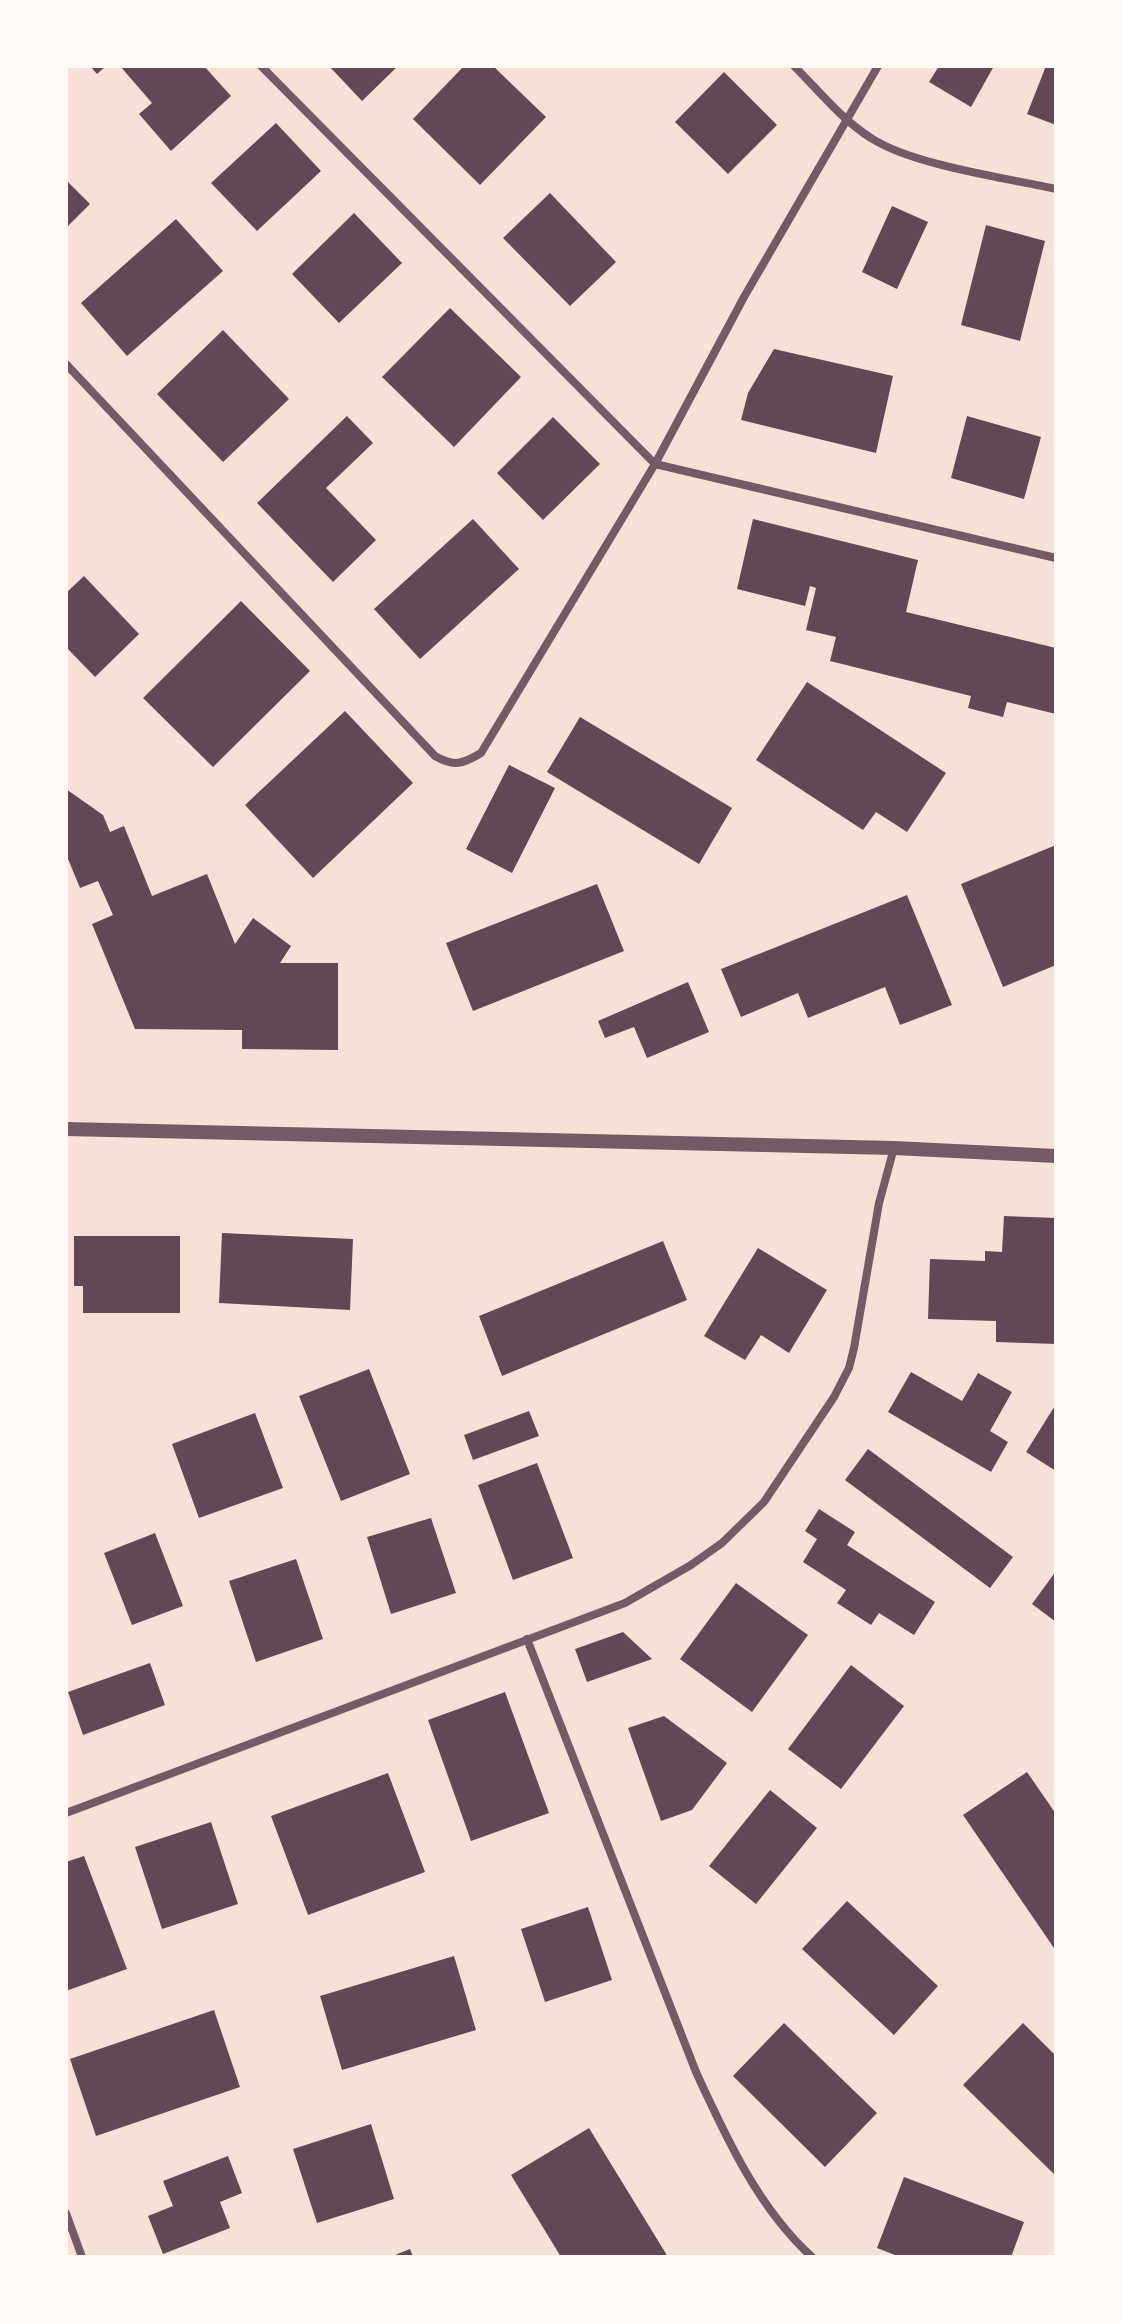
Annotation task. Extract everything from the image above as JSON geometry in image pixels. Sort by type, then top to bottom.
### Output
[{"type":"street","points":[[261,66],[655,464],[1056,558]]},
{"type":"street","points":[[794,66],[871,139],[929,161],[1056,189]]},
{"type":"street","points":[[66,364],[435,756],[448,763],[466,763],[481,753],[655,464],[744,297],[878,66]]},
{"type":"street","points":[[66,1129],[894,1148],[1056,1156]]},
{"type":"street","points":[[66,1813],[625,1603],[722,1543],[764,1502],[811,1433],[849,1368],[860,1321],[879,1203],[894,1148]]},
{"type":"street","points":[[527,1639],[708,2097],[764,2200],[812,2257]]},
{"type":"street","points":[[66,2213],[82,2257]]},
{"type":"building","points":[[90,66],[106,66],[97,74]]},
{"type":"building","points":[[120,66],[204,66],[231,96],[171,151],[139,114],[152,103]]},
{"type":"building","points":[[329,66],[398,66],[362,101]]},
{"type":"building","points":[[464,66],[493,66],[546,117],[480,185],[413,119]]},
{"type":"building","points":[[939,66],[994,66],[971,107],[929,82]]},
{"type":"building","points":[[1046,66],[1056,66],[1056,125],[1027,114]]},
{"type":"building","points":[[724,72],[777,125],[728,174],[675,122]]},
{"type":"building","points":[[276,123],[321,171],[257,231],[211,183]]},
{"type":"building","points":[[66,180],[90,204],[66,228]]},
{"type":"building","points":[[550,193],[616,262],[570,306],[503,238]]},
{"type":"building","points":[[892,206],[928,222],[897,289],[862,272]]},
{"type":"building","points":[[354,213],[402,263],[339,323],[292,274]]},
{"type":"building","points":[[176,219],[223,271],[127,356],[81,303]]},
{"type":"building","points":[[986,225],[1045,241],[1020,341],[961,325]]},
{"type":"building","points":[[450,308],[521,377],[454,447],[382,377]]},
{"type":"building","points":[[223,330],[289,399],[223,462],[157,394]]},
{"type":"building","points":[[774,349],[893,376],[876,453],[741,420],[748,393]]},
{"type":"building","points":[[347,416],[373,443],[326,488],[376,540],[333,582],[257,503]]},
{"type":"building","points":[[967,416],[1041,437],[1024,499],[951,478]]},
{"type":"building","points":[[553,417],[600,464],[543,520],[497,473]]},
{"type":"building","points":[[473,519],[519,569],[420,659],[374,609]]},
{"type":"building","points":[[753,519],[918,560],[906,612],[1056,648],[1056,714],[1007,702],[1003,717],[968,708],[971,696],[830,661],[836,637],[806,630],[816,588],[810,586],[805,606],[737,589]]},
{"type":"building","points":[[84,576],[139,634],[95,677],[66,647],[66,593]]},
{"type":"building","points":[[241,601],[310,671],[213,767],[143,698]]},
{"type":"building","points":[[807,682],[946,773],[907,832],[876,812],[863,830],[756,760]]},
{"type":"building","points":[[345,711],[413,783],[313,878],[245,805]]},
{"type":"building","points":[[580,717],[732,808],[699,864],[547,772]]},
{"type":"building","points":[[509,765],[555,788],[512,873],[466,849]]},
{"type":"building","points":[[66,789],[103,815],[110,832],[124,826],[152,896],[207,874],[235,944],[253,918],[291,946],[280,963],[338,963],[338,1050],[242,1049],[242,1030],[135,1029],[92,924],[113,915],[98,881],[80,888],[66,854]]},
{"type":"building","points":[[1056,845],[1056,965],[1003,987],[961,884]]},
{"type":"building","points":[[597,884],[624,951],[473,1011],[446,943]]},
{"type":"building","points":[[907,895],[952,1005],[900,1025],[885,987],[808,1018],[798,993],[741,1017],[721,969]]},
{"type":"building","points":[[688,982],[709,1032],[647,1058],[634,1027],[605,1038],[598,1021]]},
{"type":"building","points":[[1004,1216],[1056,1218],[1056,1344],[996,1342],[996,1321],[928,1319],[930,1259],[985,1261],[985,1251],[1002,1252]]},
{"type":"building","points":[[222,1233],[353,1239],[350,1310],[219,1303]]},
{"type":"building","points":[[74,1236],[180,1236],[180,1313],[83,1313],[83,1286],[74,1286]]},
{"type":"building","points":[[663,1241],[687,1300],[502,1376],[479,1316]]},
{"type":"building","points":[[758,1248],[827,1290],[789,1353],[761,1335],[745,1360],[704,1336]]},
{"type":"building","points":[[369,1369],[410,1474],[341,1501],[299,1396]]},
{"type":"building","points":[[911,1372],[962,1401],[978,1373],[1012,1392],[990,1431],[1008,1442],[991,1472],[888,1412]]},
{"type":"building","points":[[1056,1404],[1056,1471],[1026,1452]]},
{"type":"building","points":[[529,1411],[539,1436],[473,1460],[464,1435]]},
{"type":"building","points":[[255,1413],[283,1488],[199,1518],[172,1444]]},
{"type":"building","points":[[868,1449],[1013,1557],[990,1588],[845,1480]]},
{"type":"building","points":[[537,1463],[573,1558],[513,1580],[478,1485]]},
{"type":"building","points":[[819,1509],[855,1532],[847,1545],[935,1602],[914,1635],[879,1613],[871,1625],[837,1603],[846,1590],[803,1562],[817,1539],[805,1531]]},
{"type":"building","points":[[431,1518],[456,1593],[391,1614],[367,1537]]},
{"type":"building","points":[[155,1533],[183,1606],[132,1625],[104,1553]]},
{"type":"building","points":[[296,1559],[323,1639],[256,1662],[229,1581]]},
{"type":"building","points":[[1056,1571],[1056,1622],[1032,1604]]},
{"type":"building","points":[[736,1583],[808,1635],[752,1712],[680,1659]]},
{"type":"building","points":[[623,1632],[652,1659],[587,1682],[575,1649]]},
{"type":"building","points":[[150,1663],[165,1705],[83,1735],[68,1692]]},
{"type":"building","points":[[851,1665],[904,1706],[841,1789],[788,1749]]},
{"type":"building","points":[[505,1692],[549,1813],[471,1841],[428,1720]]},
{"type":"building","points":[[664,1716],[727,1763],[692,1810],[661,1821],[628,1728]]},
{"type":"building","points":[[1027,1772],[1056,1814],[1056,1951],[963,1815]]},
{"type":"building","points":[[388,1773],[425,1872],[308,1915],[271,1816]]},
{"type":"building","points":[[770,1790],[817,1828],[756,1904],[709,1866]]},
{"type":"building","points":[[211,1822],[238,1904],[162,1929],[135,1847]]},
{"type":"building","points":[[84,1856],[127,1969],[66,1991],[66,1862]]},
{"type":"building","points":[[847,1901],[938,1986],[894,2035],[802,1949]]},
{"type":"building","points":[[588,1907],[612,1980],[545,2002],[521,1929]]},
{"type":"building","points":[[454,1956],[476,2030],[342,2070],[320,1996]]},
{"type":"building","points":[[214,2010],[240,2087],[96,2136],[70,2059]]},
{"type":"building","points":[[784,2023],[877,2113],[825,2167],[733,2076]]},
{"type":"building","points":[[1023,2023],[1056,2056],[1056,2176],[963,2085]]},
{"type":"building","points":[[371,2124],[394,2199],[317,2223],[293,2149]]},
{"type":"building","points":[[589,2128],[668,2257],[561,2257],[511,2175]]},
{"type":"building","points":[[228,2156],[242,2193],[220,2202],[230,2228],[163,2254],[148,2216],[173,2206],[163,2181]]},
{"type":"building","points":[[904,2177],[1024,2222],[1011,2257],[900,2257],[877,2248]]},
{"type":"building","points":[[410,2249],[413,2257],[390,2257]]}]
